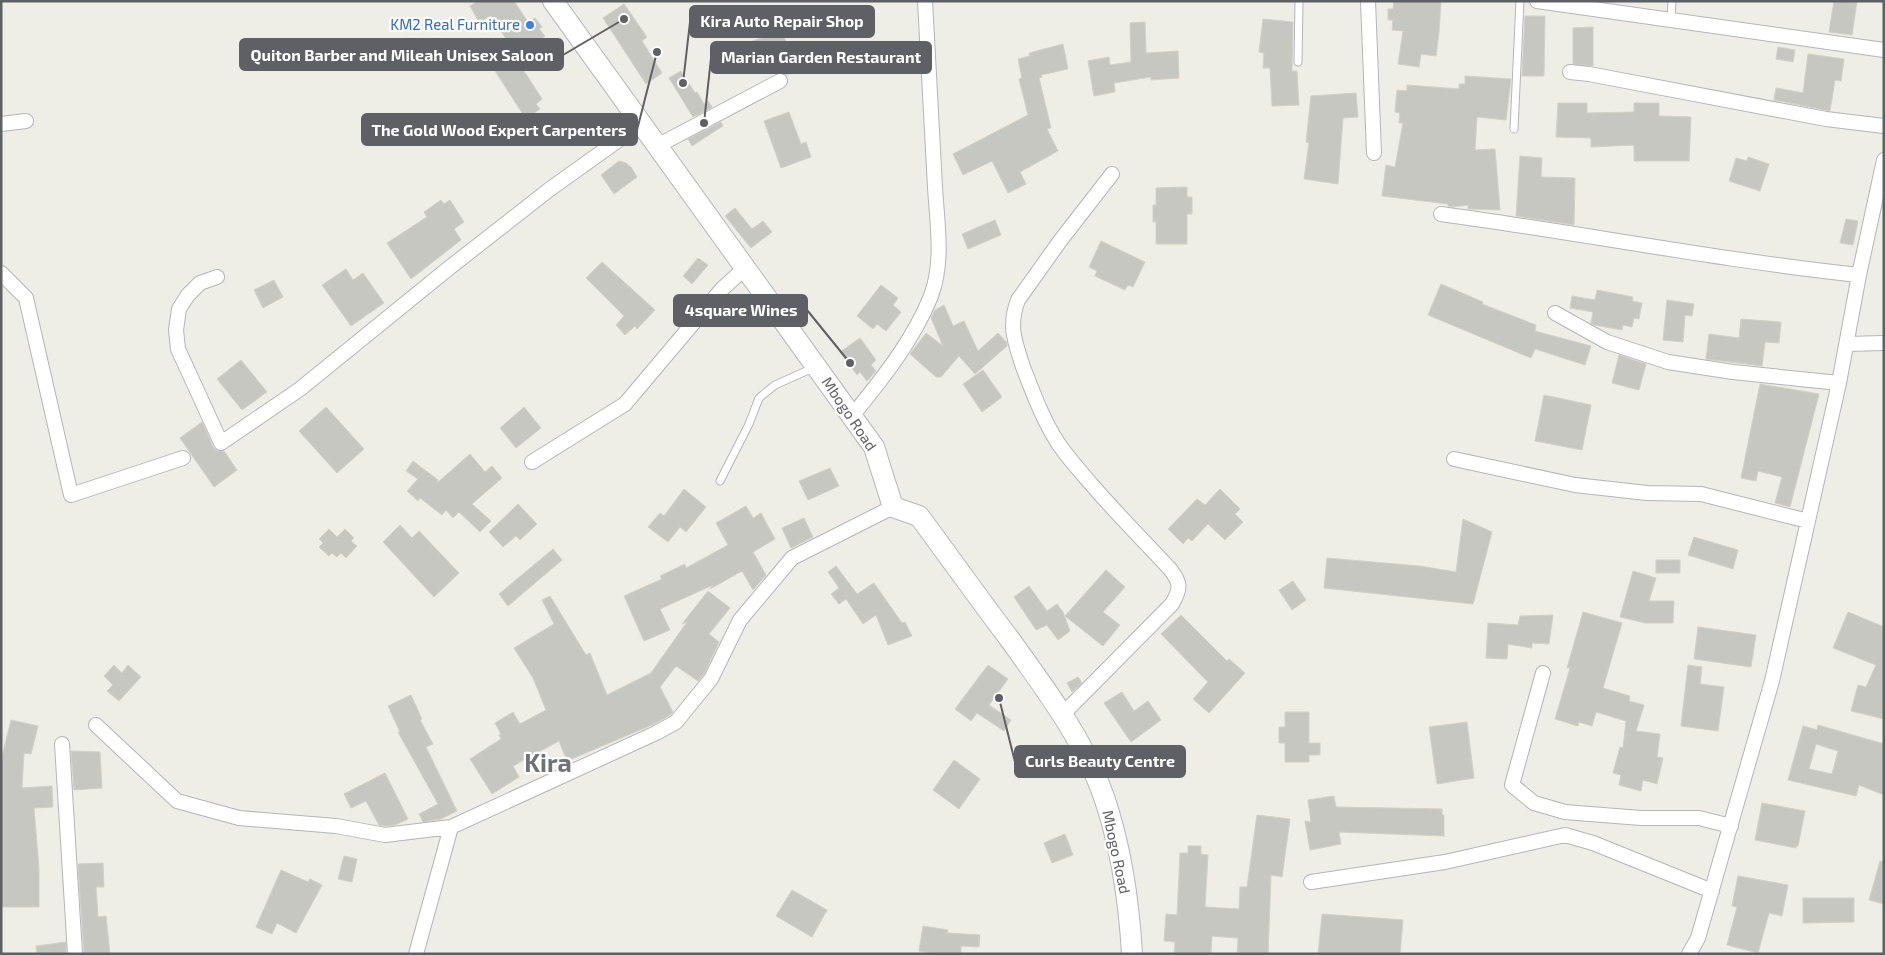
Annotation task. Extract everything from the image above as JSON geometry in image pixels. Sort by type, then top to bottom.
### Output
[{"type":"main road","name":"Mbogo Road","points":[[553,1],[874,446],[893,507],[919,516],[1028,664],[1062,715],[1089,762],[1104,797],[1114,831],[1124,880],[1132,954]]},
{"type":"street","points":[[852,416],[885,376],[900,353],[931,295],[936,277],[939,245],[924,1]]},
{"type":"street","points":[[1368,1],[1374,152]]},
{"type":"street","points":[[1537,1],[1884,50]]},
{"type":"street","points":[[1570,72],[1826,119],[1884,126]]},
{"type":"street","points":[[657,146],[780,81]]},
{"type":"street","points":[[1,124],[26,121]]},
{"type":"street","points":[[217,278],[200,283],[188,295],[179,309],[176,330],[178,349],[222,442],[300,389],[550,189],[641,124]]},
{"type":"street","points":[[1689,954],[1698,938],[1712,892],[1772,681],[1839,383],[1859,275],[1884,160]]},
{"type":"street","points":[[1062,715],[1172,604],[1179,584],[1170,569],[1106,502],[1058,444],[1030,386],[1013,333],[1014,311],[1018,300],[1060,241],[1112,174]]},
{"type":"street","points":[[1440,214],[1530,226],[1788,268],[1859,275]]},
{"type":"street","points":[[532,462],[625,404],[722,289],[745,268]]},
{"type":"street","points":[[1,273],[26,298],[72,496],[183,458]]},
{"type":"street","points":[[1555,313],[1607,342],[1668,362],[1734,372],[1839,383]]},
{"type":"street","points":[[1847,344],[1884,343]]},
{"type":"street","points":[[1454,459],[1575,485],[1647,493],[1702,494],[1808,521]]},
{"type":"street","points":[[96,725],[177,801],[239,818],[336,826],[386,835],[452,826],[656,733],[676,722],[710,679],[740,620],[792,558],[893,507]]},
{"type":"street","points":[[1543,673],[1512,785],[1534,803],[1565,812],[1641,818],[1699,818],[1732,826]]},
{"type":"street","points":[[62,744],[75,954]]},
{"type":"street","points":[[416,954],[452,826]]},
{"type":"street","points":[[1311,882],[1445,862],[1565,835],[1593,843],[1712,892]]},
{"type":"lane","points":[[1298,62],[1299,1]]},
{"type":"lane","points":[[1514,129],[1520,1]]},
{"type":"lane","points":[[1671,19],[1672,1]]},
{"type":"lane","points":[[720,481],[749,424],[759,398],[775,385],[816,366]]},
{"type":"building","points":[[478,1],[514,1],[528,22],[535,18],[542,27],[539,29],[545,36],[515,57],[542,99],[536,104],[540,109],[526,119],[488,60],[510,45],[491,16],[479,22],[470,6]]},
{"type":"building","points":[[1394,1],[1441,1],[1436,56],[1421,54],[1419,67],[1398,64],[1403,31],[1392,30],[1393,20],[1388,20],[1388,9],[1393,9]]},
{"type":"building","points":[[1834,1],[1857,1],[1852,35],[1829,32]]},
{"type":"building","points":[[624,4],[647,37],[642,41],[662,73],[646,84],[603,18]]},
{"type":"building","points":[[1525,16],[1545,16],[1544,76],[1522,76]]},
{"type":"building","points":[[1263,19],[1293,22],[1292,71],[1297,71],[1299,105],[1272,106],[1270,68],[1263,68],[1264,53],[1259,52]]},
{"type":"building","points":[[1145,22],[1146,53],[1178,51],[1179,78],[1151,80],[1151,77],[1114,83],[1115,92],[1094,96],[1088,61],[1109,57],[1110,65],[1131,62],[1130,23]]},
{"type":"building","points":[[1593,27],[1593,66],[1573,64],[1573,28]]},
{"type":"building","points":[[782,31],[796,72],[786,75],[779,72],[775,59],[736,72],[729,49]]},
{"type":"building","points":[[1063,44],[1068,69],[1041,75],[1042,77],[1039,78],[1051,128],[1047,129],[1058,151],[1020,172],[1026,184],[1008,193],[992,161],[963,175],[953,154],[1028,115],[1019,79],[1022,78],[1018,59],[1030,56],[1029,53]]},
{"type":"building","points":[[1778,47],[1795,50],[1793,62],[1776,59]]},
{"type":"building","points":[[1808,54],[1844,59],[1841,81],[1835,80],[1830,111],[1774,100],[1776,88],[1803,93]]},
{"type":"building","points":[[681,71],[704,104],[708,101],[712,107],[693,117],[669,78]]},
{"type":"building","points":[[1465,76],[1511,79],[1506,120],[1477,117],[1475,150],[1495,149],[1500,210],[1468,209],[1468,205],[1452,207],[1448,206],[1448,204],[1382,196],[1386,165],[1395,167],[1403,123],[1399,123],[1400,113],[1395,112],[1397,90],[1407,91],[1407,85],[1459,89],[1459,84],[1465,84]]},
{"type":"building","points":[[1356,93],[1358,117],[1343,118],[1338,184],[1304,179],[1309,143],[1306,142],[1311,96]]},
{"type":"building","points":[[1558,103],[1587,103],[1587,113],[1634,112],[1634,103],[1659,103],[1659,116],[1691,117],[1689,161],[1634,161],[1634,145],[1591,147],[1591,138],[1556,137]]},
{"type":"building","points":[[789,112],[801,144],[806,142],[811,157],[781,168],[764,121]]},
{"type":"building","points":[[721,122],[723,126],[692,146],[688,139]]},
{"type":"building","points":[[1520,156],[1542,158],[1541,177],[1575,178],[1574,225],[1516,216]]},
{"type":"building","points":[[1748,157],[1769,164],[1760,191],[1729,181],[1736,158],[1747,161]]},
{"type":"building","points":[[619,161],[631,167],[637,177],[614,194],[601,175]]},
{"type":"building","points":[[1187,187],[1187,197],[1192,197],[1192,214],[1187,214],[1187,244],[1156,244],[1156,221],[1153,222],[1153,205],[1156,205],[1156,188]]},
{"type":"building","points":[[441,200],[444,204],[450,200],[464,222],[454,229],[461,240],[411,279],[387,243],[427,217],[424,212]]},
{"type":"building","points":[[735,208],[752,229],[763,221],[772,232],[751,248],[725,216]]},
{"type":"building","points":[[1846,219],[1858,221],[1853,245],[1840,243]]},
{"type":"building","points":[[995,220],[1001,235],[968,249],[962,234]]},
{"type":"building","points":[[1101,241],[1145,262],[1133,287],[1128,285],[1125,290],[1095,276],[1097,271],[1089,267]]},
{"type":"building","points":[[698,258],[708,265],[692,284],[683,276]]},
{"type":"building","points":[[602,262],[655,310],[637,329],[635,326],[625,335],[616,325],[624,316],[586,278]]},
{"type":"building","points":[[346,269],[353,280],[363,273],[384,303],[351,326],[322,285]]},
{"type":"building","points":[[274,280],[283,297],[263,308],[254,290]]},
{"type":"building","points":[[1441,284],[1483,302],[1482,304],[1536,325],[1535,331],[1591,346],[1585,365],[1535,349],[1531,358],[1428,315]]},
{"type":"building","points":[[881,285],[898,298],[893,305],[901,312],[886,331],[877,324],[873,329],[857,316]]},
{"type":"building","points":[[1597,290],[1633,297],[1632,301],[1642,303],[1639,319],[1634,318],[1632,327],[1623,325],[1622,330],[1594,325],[1591,323],[1593,312],[1570,308],[1572,296],[1595,300]]},
{"type":"building","points":[[1667,300],[1694,304],[1692,316],[1685,315],[1683,342],[1663,340]]},
{"type":"building","points":[[944,305],[953,326],[964,321],[978,351],[998,333],[1007,343],[1007,346],[975,374],[959,356],[941,377],[936,377],[910,354],[926,333],[943,346],[931,318],[935,310]]},
{"type":"building","points":[[1741,319],[1781,322],[1779,343],[1765,342],[1762,366],[1706,359],[1709,334],[1739,338]]},
{"type":"building","points":[[860,338],[876,360],[871,365],[876,371],[867,381],[860,372],[857,375],[840,352]]},
{"type":"building","points":[[1619,355],[1646,364],[1639,390],[1612,383]]},
{"type":"building","points":[[241,360],[267,392],[242,410],[217,379]]},
{"type":"building","points":[[983,370],[1002,397],[982,412],[963,384]]},
{"type":"building","points":[[1760,384],[1819,394],[1790,507],[1775,503],[1782,477],[1758,471],[1756,481],[1741,478]]},
{"type":"building","points":[[1544,395],[1591,405],[1582,450],[1535,441]]},
{"type":"building","points":[[326,407],[364,449],[337,473],[299,431]]},
{"type":"building","points":[[524,407],[541,428],[516,448],[500,428]]},
{"type":"building","points":[[202,422],[213,447],[217,451],[224,451],[237,470],[214,487],[180,438]]},
{"type":"building","points":[[470,454],[485,472],[492,466],[502,478],[472,504],[491,521],[480,532],[459,512],[453,518],[446,510],[442,515],[420,498],[418,501],[407,491],[418,479],[406,471],[413,461],[438,480],[437,483]]},
{"type":"building","points":[[830,468],[839,486],[808,500],[799,481]]},
{"type":"building","points":[[684,489],[706,507],[686,532],[680,527],[668,542],[648,527],[660,513],[664,516]]},
{"type":"building","points":[[1220,489],[1240,509],[1235,514],[1243,522],[1225,540],[1208,524],[1192,541],[1188,538],[1183,544],[1168,529],[1197,499],[1205,505]]},
{"type":"building","points":[[518,504],[537,524],[520,540],[516,536],[503,547],[489,532]]},
{"type":"building","points":[[746,506],[753,518],[761,513],[775,539],[753,552],[766,575],[753,590],[742,571],[710,589],[713,585],[660,609],[670,630],[644,641],[624,596],[662,579],[660,576],[685,564],[686,568],[728,545],[716,523]]},
{"type":"building","points":[[804,518],[813,537],[791,548],[782,528]]},
{"type":"building","points":[[1463,519],[1492,532],[1473,604],[1324,588],[1327,558],[1419,566],[1456,572]]},
{"type":"building","points":[[400,525],[412,538],[419,531],[459,573],[434,597],[383,542]]},
{"type":"building","points":[[329,529],[337,537],[345,529],[354,538],[351,541],[357,546],[346,558],[341,553],[337,557],[332,553],[329,556],[319,547],[323,543],[319,539]]},
{"type":"building","points":[[1694,537],[1738,550],[1733,569],[1688,555]]},
{"type":"building","points":[[553,549],[562,560],[508,606],[499,594]]},
{"type":"building","points":[[1656,560],[1680,560],[1680,573],[1656,573]]},
{"type":"building","points":[[836,566],[857,594],[874,583],[902,623],[905,622],[912,636],[888,645],[876,615],[863,624],[846,599],[839,604],[831,594],[839,588],[828,572]]},
{"type":"building","points":[[1106,570],[1125,587],[1103,612],[1120,625],[1103,646],[1065,616]]},
{"type":"building","points":[[1633,571],[1656,578],[1649,601],[1674,601],[1673,623],[1645,623],[1620,617]]},
{"type":"building","points":[[1293,581],[1306,600],[1292,610],[1279,590]]},
{"type":"building","points":[[1029,586],[1047,611],[1057,604],[1063,612],[1070,631],[1058,640],[1047,625],[1036,630],[1014,597]]},
{"type":"building","points":[[708,591],[730,608],[709,634],[719,642],[704,674],[698,681],[676,666],[660,687],[673,712],[670,715],[654,724],[567,761],[559,741],[513,766],[519,777],[492,794],[470,759],[501,739],[499,735],[501,734],[495,723],[513,712],[520,724],[546,710],[533,678],[514,648],[554,624],[542,600],[550,596],[586,655],[590,653],[607,695],[651,673],[687,622],[682,624]]},
{"type":"building","points":[[1583,612],[1622,623],[1603,688],[1630,696],[1629,701],[1644,705],[1636,731],[1660,734],[1657,757],[1663,758],[1657,784],[1643,780],[1641,791],[1619,785],[1621,775],[1613,773],[1620,747],[1623,748],[1626,721],[1596,712],[1592,726],[1579,722],[1578,726],[1555,719],[1570,668],[1567,668]]},
{"type":"building","points":[[1848,612],[1884,627],[1884,719],[1851,711],[1858,685],[1866,687],[1876,665],[1833,648]]},
{"type":"building","points":[[1181,615],[1227,661],[1229,659],[1245,673],[1209,713],[1193,699],[1208,682],[1161,634]]},
{"type":"building","points":[[1553,615],[1549,644],[1532,643],[1532,648],[1508,644],[1507,659],[1486,658],[1488,623],[1518,625],[1520,616]]},
{"type":"building","points":[[1698,627],[1756,635],[1751,667],[1694,659]]},
{"type":"building","points":[[114,665],[122,673],[128,665],[141,677],[119,701],[107,691],[113,685],[104,676]]},
{"type":"building","points":[[988,665],[1008,679],[989,705],[1011,720],[1004,731],[977,713],[971,721],[955,709]]},
{"type":"building","points":[[1688,665],[1702,667],[1700,684],[1724,687],[1718,731],[1681,726]]},
{"type":"building","points":[[1078,677],[1082,683],[1072,692],[1067,683]]},
{"type":"building","points":[[1122,692],[1134,711],[1148,701],[1161,720],[1131,742],[1104,703]]},
{"type":"building","points":[[411,695],[422,719],[420,720],[433,744],[426,747],[457,811],[441,819],[423,822],[419,814],[438,804],[398,732],[400,732],[388,706]]},
{"type":"building","points":[[1285,712],[1309,712],[1309,743],[1320,743],[1320,755],[1309,755],[1309,762],[1285,762],[1285,743],[1279,743],[1279,727],[1285,727]]},
{"type":"building","points":[[11,720],[38,726],[31,754],[24,753],[22,788],[52,786],[53,807],[34,808],[39,869],[39,907],[1,907],[1,761]]},
{"type":"building","points":[[1467,722],[1474,778],[1437,784],[1429,727]]},
{"type":"building","points":[[1818,725],[1884,744],[1884,795],[1859,785],[1856,796],[1788,780],[1803,726],[1817,730]],"holes":[[[1816,744],[1838,751],[1832,774],[1809,769]]]},
{"type":"building","points":[[71,751],[100,752],[102,788],[74,790]]},
{"type":"building","points":[[954,760],[980,779],[959,809],[933,790]]},
{"type":"building","points":[[385,773],[408,819],[395,825],[385,826],[379,825],[366,801],[351,808],[344,794]]},
{"type":"building","points":[[1334,796],[1336,807],[1442,809],[1442,815],[1444,815],[1444,836],[1339,832],[1341,844],[1310,850],[1305,821],[1311,822],[1308,800]]},
{"type":"building","points":[[1762,803],[1805,811],[1796,848],[1755,840]]},
{"type":"building","points":[[1257,815],[1290,819],[1282,877],[1271,875],[1268,954],[1237,954],[1238,938],[1212,936],[1211,954],[1174,954],[1175,942],[1164,941],[1166,914],[1177,915],[1180,853],[1188,853],[1188,846],[1201,846],[1201,854],[1208,855],[1205,907],[1239,909],[1240,887],[1247,887]]},
{"type":"building","points":[[1065,834],[1073,855],[1052,863],[1044,843]]},
{"type":"building","points":[[344,856],[357,859],[352,882],[338,879]]},
{"type":"building","points":[[1880,861],[1884,862],[1884,904],[1869,900]]},
{"type":"building","points":[[103,863],[104,887],[96,887],[98,917],[106,916],[110,954],[84,954],[78,864]]},
{"type":"building","points":[[281,870],[308,882],[310,879],[322,885],[296,933],[277,923],[272,934],[256,927]]},
{"type":"building","points":[[1738,876],[1788,885],[1782,916],[1769,913],[1758,953],[1727,945],[1737,907],[1732,906]]},
{"type":"building","points":[[792,890],[827,910],[812,937],[776,916]]},
{"type":"building","points":[[1803,898],[1854,898],[1854,922],[1803,923]]},
{"type":"building","points":[[1322,914],[1403,920],[1400,954],[1318,954]]},
{"type":"building","points":[[923,926],[948,930],[947,933],[980,935],[979,947],[961,946],[961,954],[937,954],[919,951]]},
{"type":"building","points":[[66,942],[66,954],[37,954],[36,946]]},
{"type":"place","name":"Quiton Barber and Mileah Unisex Saloon","points":[[624,19]]},
{"type":"place","name":"KM2 Real Furniture","points":[[530,25]]},
{"type":"place","name":"The Gold Wood Expert Carpenters","points":[[657,52]]},
{"type":"place","name":"Kira Auto Repair Shop","points":[[683,83]]},
{"type":"place","name":"Marian Garden Restaurant","points":[[704,123]]},
{"type":"place","name":"4square Wines","points":[[850,363]]},
{"type":"place","name":"Curls Beauty Centre","points":[[999,698]]},
{"type":"district","name":"Kira","points":[[548,763]]}]
